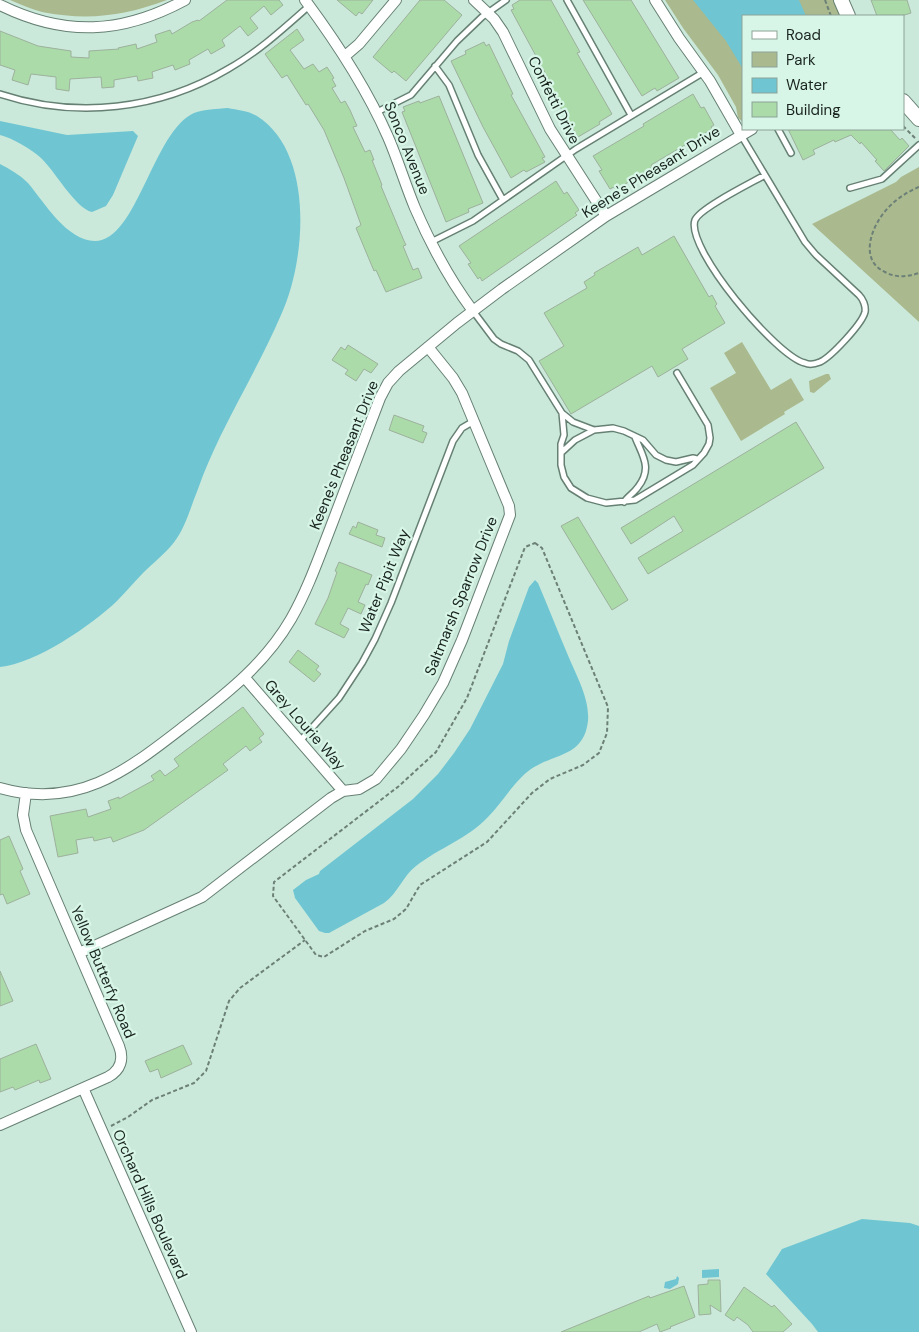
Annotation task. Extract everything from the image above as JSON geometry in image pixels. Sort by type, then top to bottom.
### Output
[{"type":"street","points":[[0,5],[42,22],[89,28],[134,22],[161,12],[185,0]]},
{"type":"street","points":[[345,56],[359,44],[396,0]]},
{"type":"street","name":"Confetti Drive","points":[[474,0],[488,13],[503,32],[540,110],[566,156],[606,216]]},
{"type":"street","points":[[655,0],[679,38],[704,72],[741,135]]},
{"type":"street","points":[[841,0],[848,15]]},
{"type":"street","name":"Sonco Avenue","points":[[307,3],[345,56],[377,112],[393,147],[415,208],[431,242],[450,277],[473,311]]},
{"type":"street","points":[[904,102],[919,119]]},
{"type":"street","name":"Keene's Pheasant Drive","points":[[0,788],[42,795],[75,790],[100,782],[122,772],[245,678],[275,644],[301,601],[384,389],[399,371],[473,311],[606,216],[750,130]]},
{"type":"street","name":"Saltmarsh Sparrow Drive","points":[[78,953],[202,897],[331,798],[343,791],[359,789],[376,779],[424,715],[442,683],[462,640],[510,514],[506,497],[458,386],[428,347]]},
{"type":"street","name":"Grey Lourie Way","points":[[245,678],[343,791]]},
{"type":"street","name":"Yellow Butterfy Road","points":[[0,1125],[114,1074],[122,1058],[119,1046],[26,830],[23,815],[26,793]]},
{"type":"street","name":"Orchard Hills Boulevard","points":[[83,1088],[191,1332]]},
{"type":"lane","points":[[377,112],[411,95],[452,46],[488,13],[506,0]]},
{"type":"lane","points":[[567,0],[631,115]]},
{"type":"lane","points":[[0,94],[34,103],[79,108],[122,106],[160,99],[200,84],[236,64],[275,36],[307,3]]},
{"type":"lane","points":[[435,66],[449,85],[478,155],[503,200]]},
{"type":"lane","points":[[431,242],[473,222],[566,156],[704,72]]},
{"type":"lane","points":[[779,130],[791,154]]},
{"type":"lane","points":[[741,135],[810,248],[862,297],[865,311],[859,322],[836,349],[819,362],[807,364],[792,357],[739,306],[728,291],[694,231],[695,220],[698,215],[710,206],[765,175]]},
{"type":"lane","points":[[850,188],[882,180],[919,144]]},
{"type":"lane","points":[[473,311],[494,339],[518,351],[533,364],[562,413],[578,425],[594,430]]},
{"type":"lane","points":[[562,413],[564,430],[561,444],[562,470],[571,488],[587,498],[600,502],[612,504],[635,500],[693,465],[707,448],[710,432],[677,373]]},
{"type":"lane","name":"Water Pipit Way","points":[[300,741],[339,698],[369,651],[386,616],[453,441],[462,428],[474,421]]},
{"type":"lane","points":[[562,452],[575,440],[594,430],[613,428],[643,440],[656,455],[666,460],[676,462],[693,458],[697,459]]},
{"type":"lane","points":[[624,502],[640,485],[645,470],[643,454],[635,437]]},
{"type":"path","points":[[825,0],[832,15]]},
{"type":"path","points":[[904,127],[919,144]]},
{"type":"path","points":[[919,187],[897,199],[879,220],[870,243],[870,253],[876,268],[890,275],[909,276],[919,273]]},
{"type":"path","points":[[535,543],[542,548],[608,707],[607,732],[599,753],[583,765],[550,779],[532,793],[487,842],[420,884],[406,909],[394,919],[365,931],[324,957],[316,955],[305,940],[273,896],[274,882],[399,786],[436,752],[467,698],[525,547],[535,543]]},
{"type":"path","points":[[110,1126],[128,1117],[152,1100],[194,1083],[206,1070],[229,1001],[240,988],[305,940]]},
{"type":"green space","points":[[10,0],[167,0],[121,13],[75,16],[42,12]]},
{"type":"green space","points":[[665,0],[836,0],[841,15],[742,15],[742,121],[738,118],[736,107],[718,75]]},
{"type":"green space","points":[[919,167],[919,322],[812,224],[896,182]]},
{"type":"green space","points":[[742,342],[771,390],[791,378],[804,400],[741,441],[710,388],[736,373],[724,353]]},
{"type":"green space","points":[[829,374],[831,379],[814,393],[810,392],[809,381]]},
{"type":"water","points":[[693,0],[799,0],[806,15],[742,15],[742,67],[726,41]]},
{"type":"water","points":[[228,108],[254,114],[276,133],[289,155],[297,181],[300,209],[300,238],[290,292],[281,315],[217,443],[185,522],[175,541],[117,601],[78,632],[30,659],[0,667],[0,164],[22,177],[66,228],[75,235],[95,241],[110,236],[122,224],[167,141],[180,124],[194,113]]},
{"type":"water","points":[[0,121],[67,135],[133,131],[138,136],[113,195],[106,206],[92,212],[72,197],[41,158],[21,144],[0,135]]},
{"type":"water","points":[[535,580],[538,583],[578,677],[587,703],[588,721],[581,741],[575,748],[531,769],[480,825],[416,866],[384,903],[329,933],[319,931],[295,898],[293,890],[306,880],[319,874],[320,871],[413,799],[438,774],[470,729],[503,664],[509,641],[529,587]]},
{"type":"water","points":[[862,1219],[910,1223],[919,1226],[919,1332],[818,1332],[766,1274],[782,1249]]},
{"type":"water","points":[[719,1269],[719,1277],[702,1278],[702,1270]]},
{"type":"water","points":[[677,1276],[679,1278],[678,1284],[670,1289],[664,1288],[665,1282],[676,1279]]},
{"type":"building","points":[[227,0],[279,0],[283,5],[271,15],[264,6],[250,18],[258,28],[248,36],[240,26],[222,40],[225,46],[211,54],[208,49],[189,60],[190,64],[175,70],[173,65],[152,72],[153,78],[138,81],[137,76],[114,80],[114,87],[102,88],[101,77],[70,79],[69,91],[56,89],[56,77],[31,74],[28,85],[12,80],[15,70],[0,65],[0,31],[38,46],[71,51],[71,57],[89,58],[89,51],[119,49],[136,44],[137,49],[157,42],[155,35],[170,30],[172,34],[192,22],[199,21]]},
{"type":"building","points":[[337,0],[373,0],[362,14],[359,12],[356,16]]},
{"type":"building","points":[[420,0],[444,0],[462,15],[406,81],[394,71],[392,73],[373,57]]},
{"type":"building","points":[[520,0],[551,0],[580,52],[577,53],[612,114],[599,122],[600,124],[578,137],[553,95],[546,81],[549,80],[511,10],[514,9],[512,5]]},
{"type":"building","points":[[583,0],[631,0],[679,78],[657,91],[655,88],[642,96]]},
{"type":"building","points":[[871,0],[907,0],[911,13],[904,15],[877,15]]},
{"type":"building","points":[[297,29],[304,40],[290,50],[304,69],[313,64],[319,72],[327,67],[334,78],[332,79],[336,86],[332,88],[341,103],[345,101],[350,110],[357,126],[353,127],[365,152],[370,150],[381,186],[406,245],[403,246],[413,270],[418,268],[422,278],[386,292],[376,270],[374,271],[356,228],[361,225],[324,130],[287,75],[282,78],[265,54]]},
{"type":"building","points":[[484,42],[486,46],[489,44],[513,94],[511,95],[545,157],[542,158],[545,162],[526,172],[524,170],[511,178],[483,127],[451,61],[466,54],[465,51]]},
{"type":"building","points":[[693,94],[701,108],[704,107],[714,125],[711,127],[712,129],[651,165],[652,167],[616,190],[614,187],[610,189],[599,171],[602,170],[593,156]]},
{"type":"building","points":[[439,96],[483,203],[468,209],[469,212],[446,222],[402,112],[405,111],[403,107]]},
{"type":"building","points":[[788,130],[891,130],[909,146],[884,171],[861,142],[860,144],[851,135],[835,142],[834,140],[813,150],[815,154],[803,160]]},
{"type":"building","points":[[556,181],[564,194],[567,192],[579,210],[575,213],[577,215],[482,281],[480,277],[478,279],[468,264],[471,263],[459,246]]},
{"type":"building","points":[[674,236],[709,297],[712,295],[717,304],[715,306],[725,323],[682,349],[688,359],[658,377],[652,366],[571,414],[539,361],[564,346],[544,313],[587,288],[584,282],[595,275],[594,273],[638,247],[642,255]]},
{"type":"building","points":[[348,345],[378,364],[371,373],[364,369],[356,381],[345,374],[348,370],[332,360],[341,347],[345,350]]},
{"type":"building","points":[[394,415],[424,426],[422,431],[427,433],[423,443],[389,430]]},
{"type":"building","points":[[796,422],[824,468],[648,574],[638,558],[683,531],[674,516],[631,544],[621,528]]},
{"type":"building","points":[[578,517],[628,600],[612,610],[561,526]]},
{"type":"building","points":[[358,522],[378,530],[376,535],[385,538],[382,547],[349,534],[353,526],[356,528]]},
{"type":"building","points":[[339,562],[372,575],[358,602],[365,605],[361,614],[348,608],[340,624],[349,629],[344,638],[315,624],[328,598]]},
{"type":"building","points":[[298,650],[319,666],[316,670],[321,674],[314,682],[289,662]]},
{"type":"building","points":[[243,707],[264,734],[259,738],[262,742],[250,751],[246,746],[223,764],[228,770],[144,830],[113,842],[111,837],[94,841],[93,837],[76,840],[78,853],[58,857],[50,816],[86,809],[88,817],[111,809],[108,801],[119,797],[119,799],[154,780],[151,776],[160,770],[165,776],[179,766],[174,759]]},
{"type":"building","points":[[9,836],[23,869],[20,871],[30,894],[7,904],[3,894],[0,895],[0,840]]},
{"type":"building","points":[[0,971],[13,1001],[0,1006]]},
{"type":"building","points":[[36,1044],[51,1079],[40,1083],[39,1080],[15,1090],[13,1087],[0,1092],[0,1059]]},
{"type":"building","points":[[183,1045],[192,1064],[161,1078],[158,1069],[150,1072],[145,1061]]},
{"type":"building","points":[[708,1280],[720,1280],[721,1312],[710,1305],[711,1314],[699,1315],[698,1285],[708,1284]]},
{"type":"building","points":[[684,1286],[695,1317],[671,1328],[660,1332],[657,1324],[639,1332],[561,1332],[649,1296],[650,1298]]},
{"type":"building","points":[[744,1287],[772,1307],[774,1305],[792,1324],[783,1332],[753,1332],[748,1325],[737,1317],[734,1321],[725,1315]]}]
